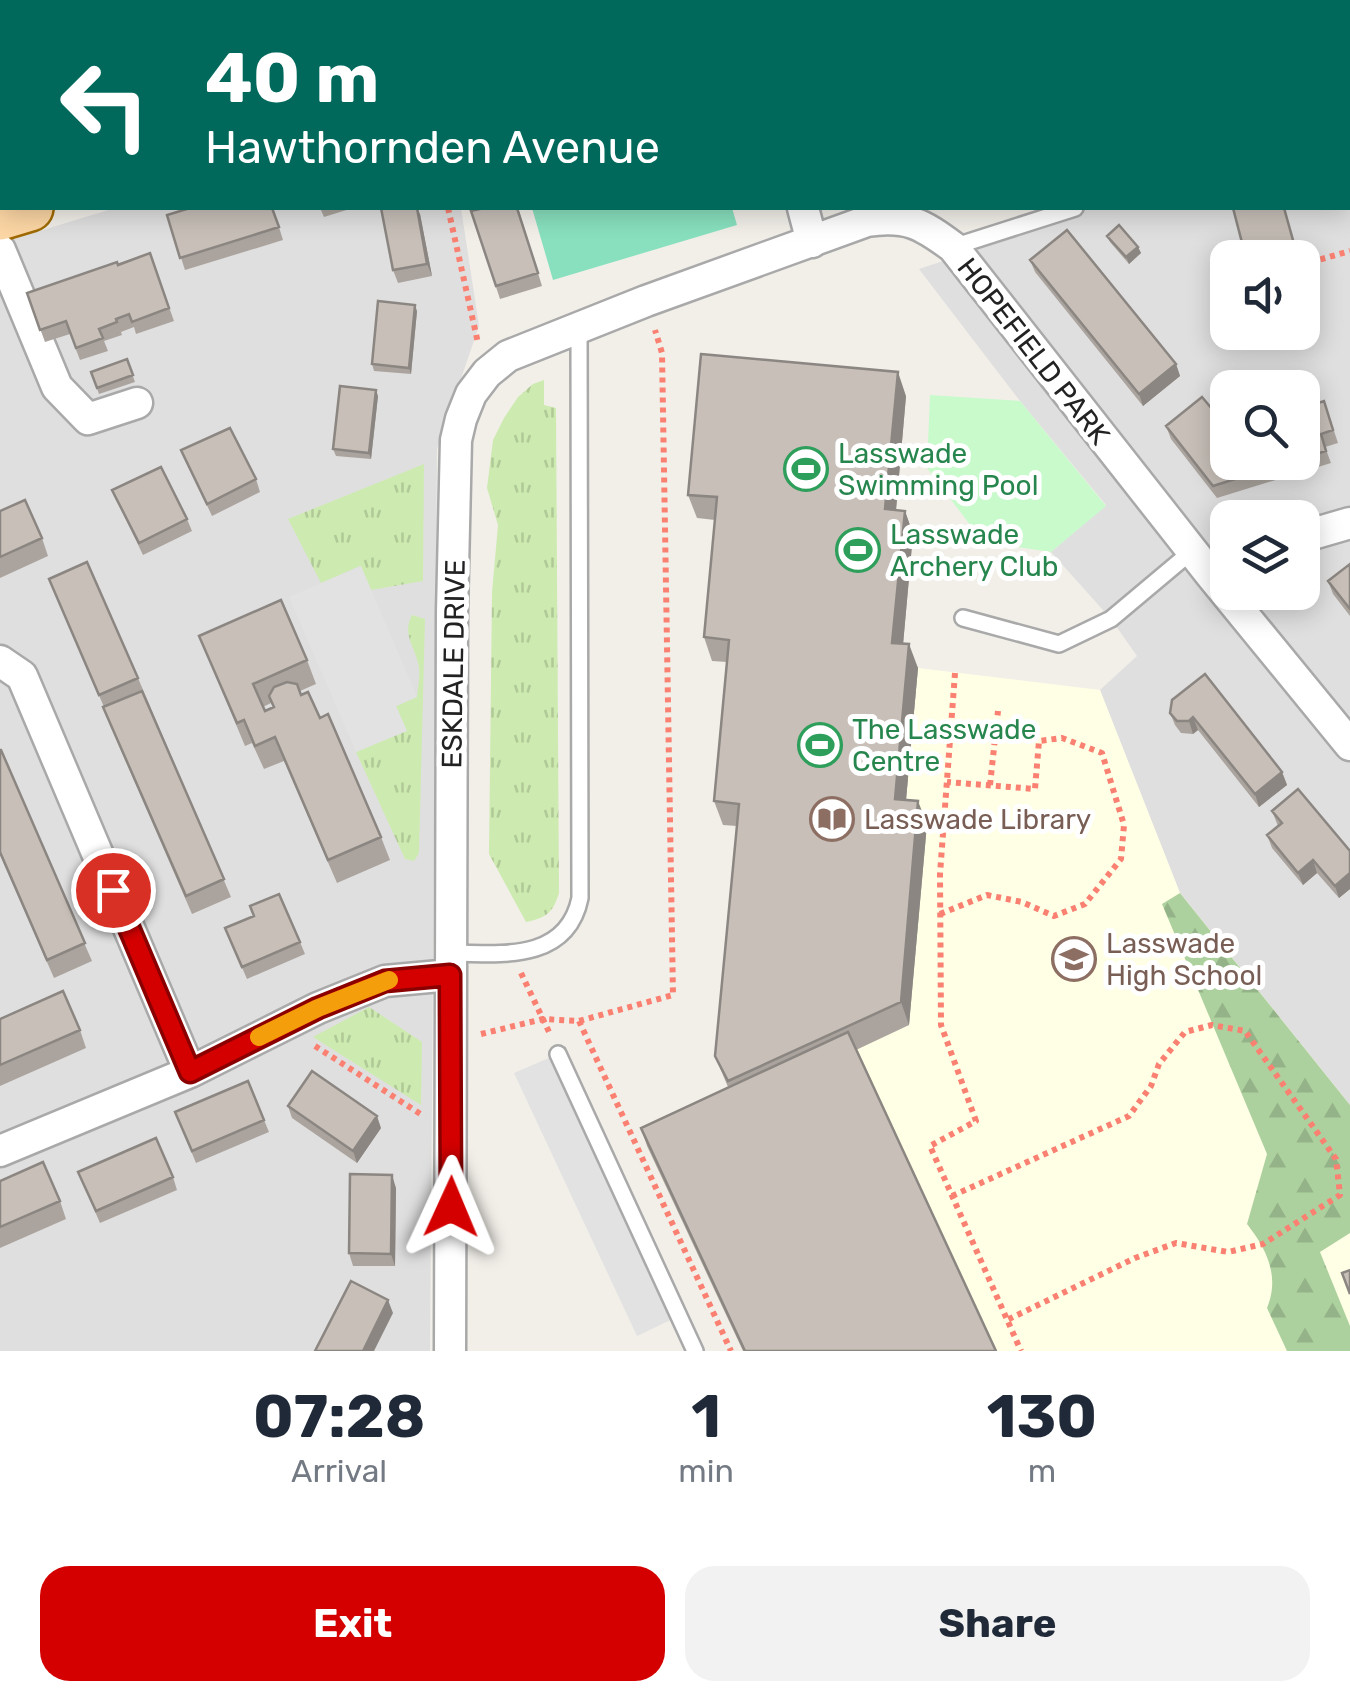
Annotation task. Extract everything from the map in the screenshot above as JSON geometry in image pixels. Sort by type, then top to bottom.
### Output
[{"type":"street","points":[[486,373],[508,356],[579,326],[812,242],[803,210]]},
{"type":"street","name":"HOPEFIELD PARK","points":[[812,242],[892,217],[911,220],[953,247],[1192,551],[1210,564]]},
{"type":"street","points":[[0,250],[56,387],[88,419],[137,403]]},
{"type":"street","name":"ESKDALE DRIVE","points":[[450,1351],[456,440],[471,394],[486,373]]},
{"type":"street","points":[[1320,531],[1350,522]]},
{"type":"street","name":"HOPEFIELD PARK","points":[[1249,610],[1350,745]]},
{"type":"street","points":[[0,661],[22,676],[190,1072]]},
{"type":"street","points":[[0,1151],[190,1072],[385,981],[450,964]]},
{"type":"lane","points":[[953,247],[1069,210]]},
{"type":"lane","points":[[450,964],[547,944],[576,919],[580,898],[579,326]]},
{"type":"lane","points":[[964,618],[1059,644],[1111,618],[1192,551]]},
{"type":"lane","points":[[558,1054],[695,1351]]},
{"type":"path","points":[[448,210],[486,373]]},
{"type":"path","points":[[1320,259],[1350,251]]},
{"type":"path","points":[[453,1065],[470,1067],[480,1034],[543,1019],[578,1020],[673,995],[662,353],[646,300]]},
{"type":"path","points":[[955,673],[940,914],[941,1024],[976,1121],[930,1146],[1022,1351]]},
{"type":"path","points":[[990,785],[998,711]]},
{"type":"path","points":[[940,914],[987,895],[1022,902],[1054,916],[1085,904],[1121,860],[1124,825],[1102,753],[1062,738],[1038,742],[1035,789],[947,782]]},
{"type":"path","points":[[512,954],[543,1019]]},
{"type":"path","points":[[578,1020],[731,1351]]},
{"type":"path","points":[[952,1196],[1129,1116],[1151,1086],[1159,1064],[1185,1032],[1212,1024],[1245,1031],[1336,1159],[1340,1195],[1263,1244],[1228,1252],[1176,1243],[1135,1258],[1008,1320]]},
{"type":"path","points":[[283,1026],[452,1135]]},
{"type":"shaded area","points":[[108,210],[461,210],[479,326],[437,449],[430,1351],[0,1351],[0,243]]},
{"type":"shaded area","points":[[1038,210],[1350,210],[1350,1105],[1180,893],[1100,690],[1137,656],[1111,619],[1051,552],[1106,505],[919,269],[1042,228]]},
{"type":"shaded area","points":[[361,566],[417,697],[396,706],[407,731],[356,752],[289,597]]},
{"type":"shaded area","name":"Lasswade High School","points":[[918,668],[1100,690],[1180,893],[1350,1105],[1350,1351],[743,1351],[647,1146],[909,1025],[904,822]]},
{"type":"shaded area","points":[[558,1054],[679,1316],[637,1336],[514,1073]]},
{"type":"green space","points":[[533,210],[733,210],[737,225],[553,280]]},
{"type":"green space","points":[[544,380],[544,405],[556,408],[559,893],[548,914],[526,922],[489,854],[492,592],[498,525],[487,488],[493,440],[504,418],[518,397]]},
{"type":"green space","points":[[930,395],[1020,401],[1106,506],[1051,552],[983,542],[927,468]]},
{"type":"green space","points":[[424,464],[423,581],[371,590],[360,566],[321,583],[288,519]]},
{"type":"green space","points":[[412,615],[425,619],[419,853],[414,861],[405,859],[356,752],[406,730],[396,706],[417,697],[419,667],[408,634]]},
{"type":"green space","points":[[1180,893],[1350,1105],[1350,1233],[1320,1252],[1350,1326],[1350,1351],[1287,1351],[1267,1308],[1272,1274],[1260,1243],[1247,1224],[1267,1154],[1162,904]]},
{"type":"green space","points":[[369,1007],[422,1042],[421,1105],[313,1037]]},
{"type":"building","points":[[183,210],[273,210],[279,227],[180,258],[167,215]]},
{"type":"building","points":[[381,210],[417,210],[427,264],[393,270]]},
{"type":"building","points":[[518,210],[538,273],[496,286],[471,211]]},
{"type":"building","points":[[1234,210],[1285,210],[1293,240],[1241,240]]},
{"type":"building","points":[[1119,225],[1138,247],[1126,257],[1107,236]]},
{"type":"building","points":[[1067,230],[1176,364],[1139,394],[1030,260]]},
{"type":"building","points":[[150,253],[169,308],[132,322],[129,314],[116,319],[117,322],[99,329],[103,338],[76,348],[66,321],[40,330],[27,293]]},
{"type":"building","points":[[378,301],[415,305],[409,368],[372,364]]},
{"type":"building","name":"The Lasswade Centre","points":[[701,354],[898,372],[885,509],[905,511],[892,643],[909,644],[895,799],[918,801],[901,1002],[728,1081],[715,1056],[739,804],[714,801],[729,640],[704,637],[717,497],[688,495]]},
{"type":"building","points":[[127,359],[133,375],[97,388],[91,372]]},
{"type":"building","points":[[340,386],[376,390],[369,453],[333,449]]},
{"type":"building","points":[[1202,397],[1210,407],[1210,480],[1232,480],[1213,486],[1166,426]]},
{"type":"building","points":[[1324,401],[1333,430],[1321,434],[1326,451],[1320,453],[1320,402]]},
{"type":"building","points":[[230,428],[256,479],[207,504],[181,450]]},
{"type":"building","points":[[161,467],[187,519],[139,543],[112,490]]},
{"type":"building","points":[[25,500],[42,538],[0,557],[0,511]]},
{"type":"building","points":[[87,562],[138,678],[99,695],[49,579]]},
{"type":"building","points":[[1350,564],[1350,609],[1328,581]]},
{"type":"building","points":[[281,600],[307,660],[253,684],[265,711],[274,707],[269,696],[274,687],[287,682],[297,684],[301,695],[308,692],[320,718],[328,714],[381,837],[328,860],[275,737],[255,746],[244,720],[237,723],[199,636]]},
{"type":"building","points":[[1205,674],[1282,772],[1255,794],[1193,717],[1177,721],[1170,713],[1172,700]]},
{"type":"building","points":[[142,691],[224,879],[186,896],[103,707]]},
{"type":"building","points":[[0,750],[85,943],[47,960],[0,852]]},
{"type":"building","points":[[1298,789],[1350,851],[1350,873],[1335,886],[1313,860],[1298,873],[1267,835],[1282,823],[1272,811]]},
{"type":"building","points":[[279,894],[300,942],[242,967],[225,928],[254,916],[250,906]]},
{"type":"building","points":[[63,991],[80,1030],[0,1065],[0,1019]]},
{"type":"building","points":[[848,1032],[996,1351],[745,1351],[641,1128]]},
{"type":"building","points":[[312,1071],[377,1116],[353,1151],[288,1106]]},
{"type":"building","points":[[248,1081],[264,1120],[192,1151],[175,1112]]},
{"type":"building","points":[[156,1138],[173,1177],[96,1211],[78,1172]]},
{"type":"building","points":[[43,1162],[60,1201],[0,1227],[0,1181]]},
{"type":"building","points":[[350,1174],[392,1175],[391,1254],[349,1253]]},
{"type":"building","points":[[1350,1270],[1350,1294],[1342,1273]]},
{"type":"building","points":[[351,1281],[388,1300],[363,1351],[315,1351]]},
{"type":"slow traffic","points":[[259,1037],[389,980]]},
{"type":"place","name":"Lasswade Swimming Pool","points":[[806,469]]},
{"type":"place","name":"Lasswade Archery Club","points":[[858,550]]},
{"type":"place","name":"The Lasswade Centre","points":[[820,745]]},
{"type":"place","name":"Lasswade Library","points":[[832,819]]},
{"type":"place","name":"Lasswade High School","points":[[1074,959]]},
{"type":"route","points":[[113,890],[190,1072],[318,1008],[385,981],[450,975],[451,1207]]}]
